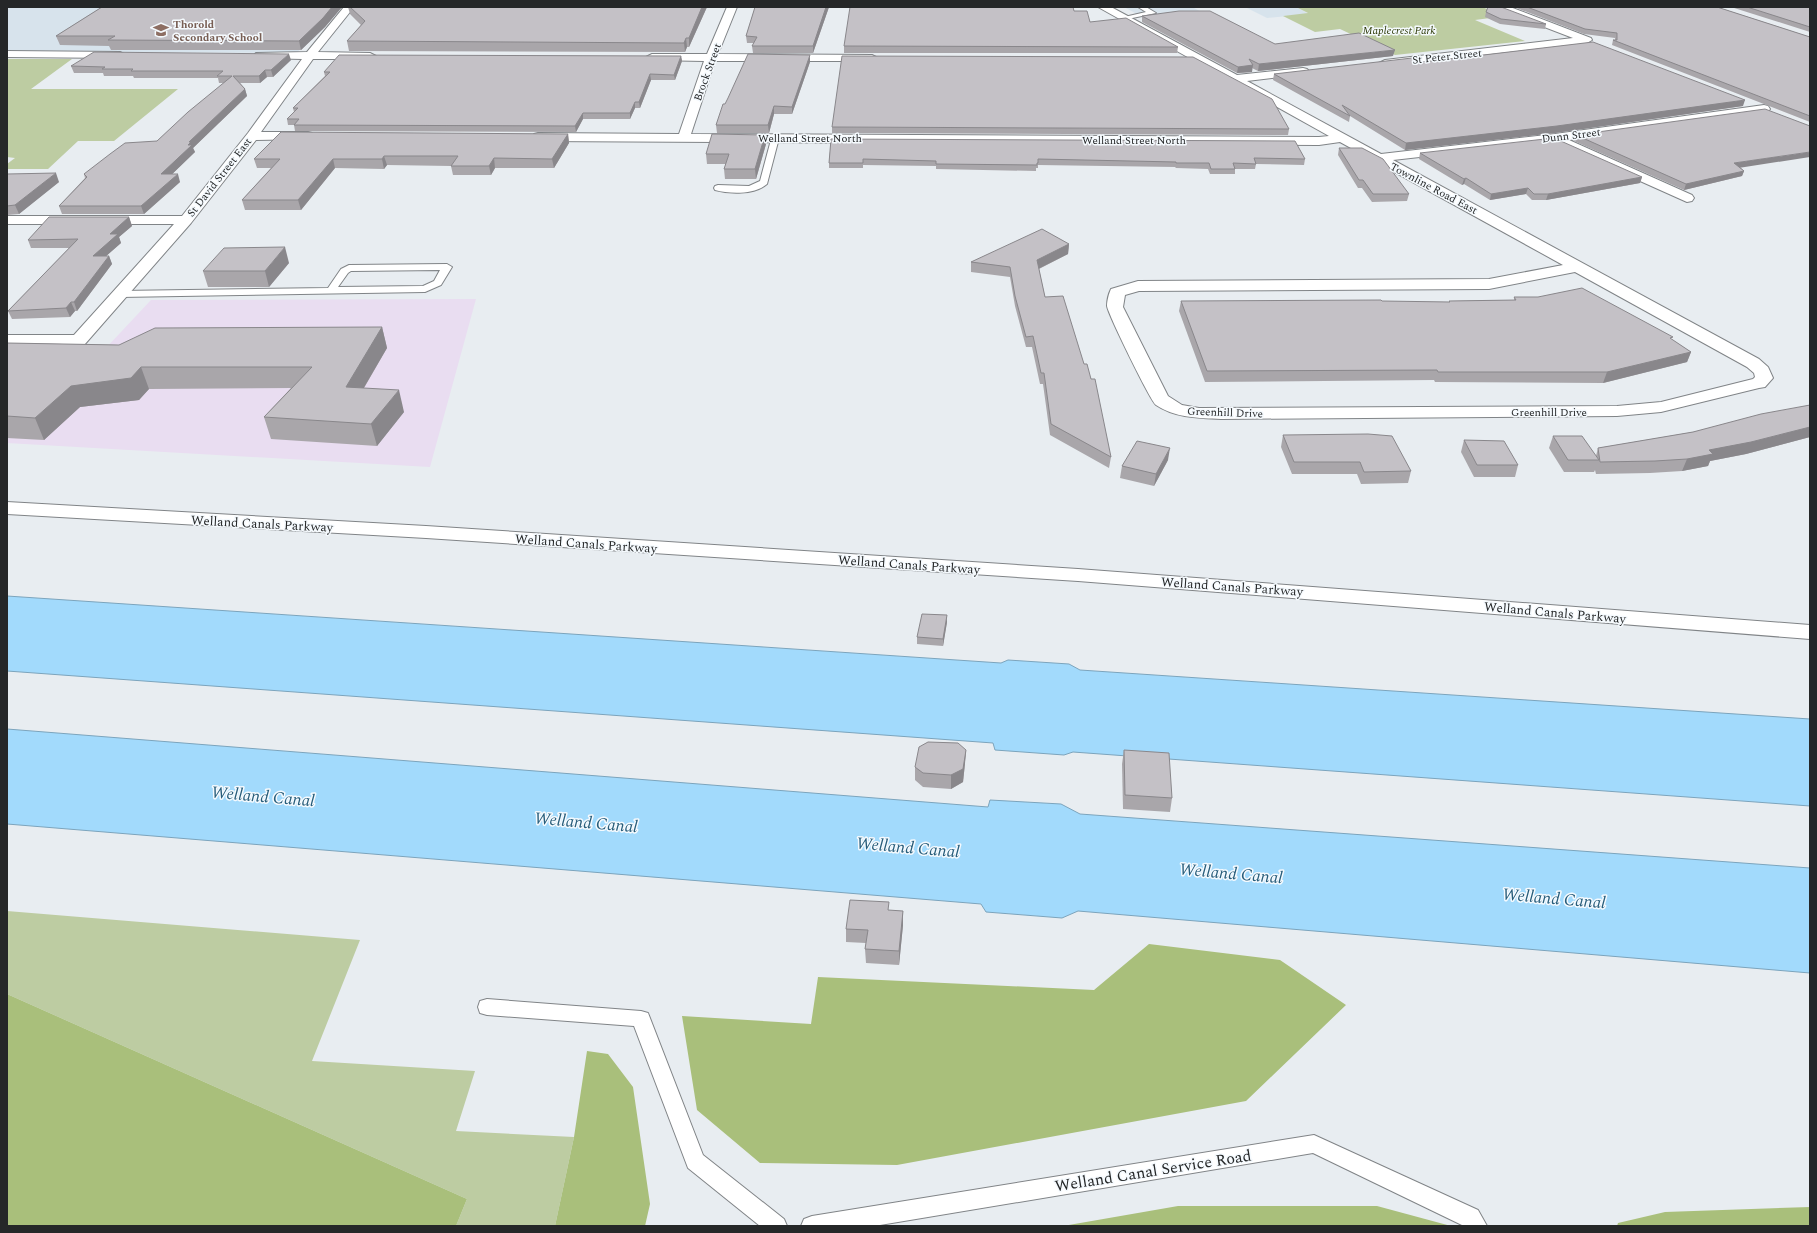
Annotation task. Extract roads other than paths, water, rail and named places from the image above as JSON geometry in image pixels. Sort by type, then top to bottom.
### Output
[{"type":"street","name":"St David Street East","points":[[7,340],[79,340],[186,220],[252,136],[310,55],[349,7]]},
{"type":"street","name":"Brock Street","points":[[684,137],[711,57],[732,7]]},
{"type":"street","name":"Townline Road East","points":[[1103,7],[1753,363],[1762,371]]},
{"type":"street","points":[[1501,7],[1524,16],[1536,12]]},
{"type":"street","name":"St Peter Street","points":[[1377,63],[1591,42],[1524,16]]},
{"type":"street","points":[[7,54],[134,55]]},
{"type":"street","points":[[246,55],[381,56]]},
{"type":"street","points":[[640,57],[885,58]]},
{"type":"street","points":[[1178,59],[1198,58]]},
{"type":"street","points":[[1236,79],[1314,70]]},
{"type":"street","points":[[1742,101],[1777,114]]},
{"type":"street","name":"Dunn Street","points":[[1378,158],[1555,138],[1764,110]]},
{"type":"street","points":[[252,136],[324,136]]},
{"type":"street","name":"Welland Street North","points":[[524,137],[1311,141],[1343,138]]},
{"type":"street","points":[[1555,138],[1687,198]]},
{"type":"street","points":[[7,220],[186,220]]},
{"type":"street","name":"Greenhill Drive","points":[[1576,267],[1489,284],[1138,286],[1117,292],[1115,307],[1152,387],[1161,400],[1177,409],[1199,413],[1617,412],[1661,407],[1759,382],[1764,378],[1762,371]]},
{"type":"street","name":"Welland Canals Parkway","points":[[7,508],[418,532],[1078,575],[1810,632]]},
{"type":"lane","points":[[1123,18],[1153,14],[1142,7]]},
{"type":"lane","points":[[718,188],[751,188],[762,185],[775,138]]},
{"type":"lane","points":[[120,294],[331,291],[425,289],[438,283],[447,267],[349,268],[344,271],[331,291]]},
{"type":"lane","points":[[487,1007],[640,1019],[695,1161],[776,1226]]},
{"type":"lane","name":"Welland Canal Service Road","points":[[812,1226],[1314,1144],[1470,1217],[1476,1226]]},
{"type":"water","points":[[7,596],[1001,663],[1008,660],[1069,664],[1080,670],[1810,719],[1810,806],[1073,752],[1064,755],[995,750],[993,743],[7,671]]},
{"type":"water","name":"Welland Canal","points":[[7,729],[988,807],[990,800],[1061,804],[1080,814],[1810,868],[1810,973],[1078,911],[1062,918],[986,912],[981,904],[7,824]]},
{"type":"place","name":"Thorold Secondary School","points":[[161,30]]},
{"type":"park label","name":"Maplecrest Park","points":[[1399,30]]}]
